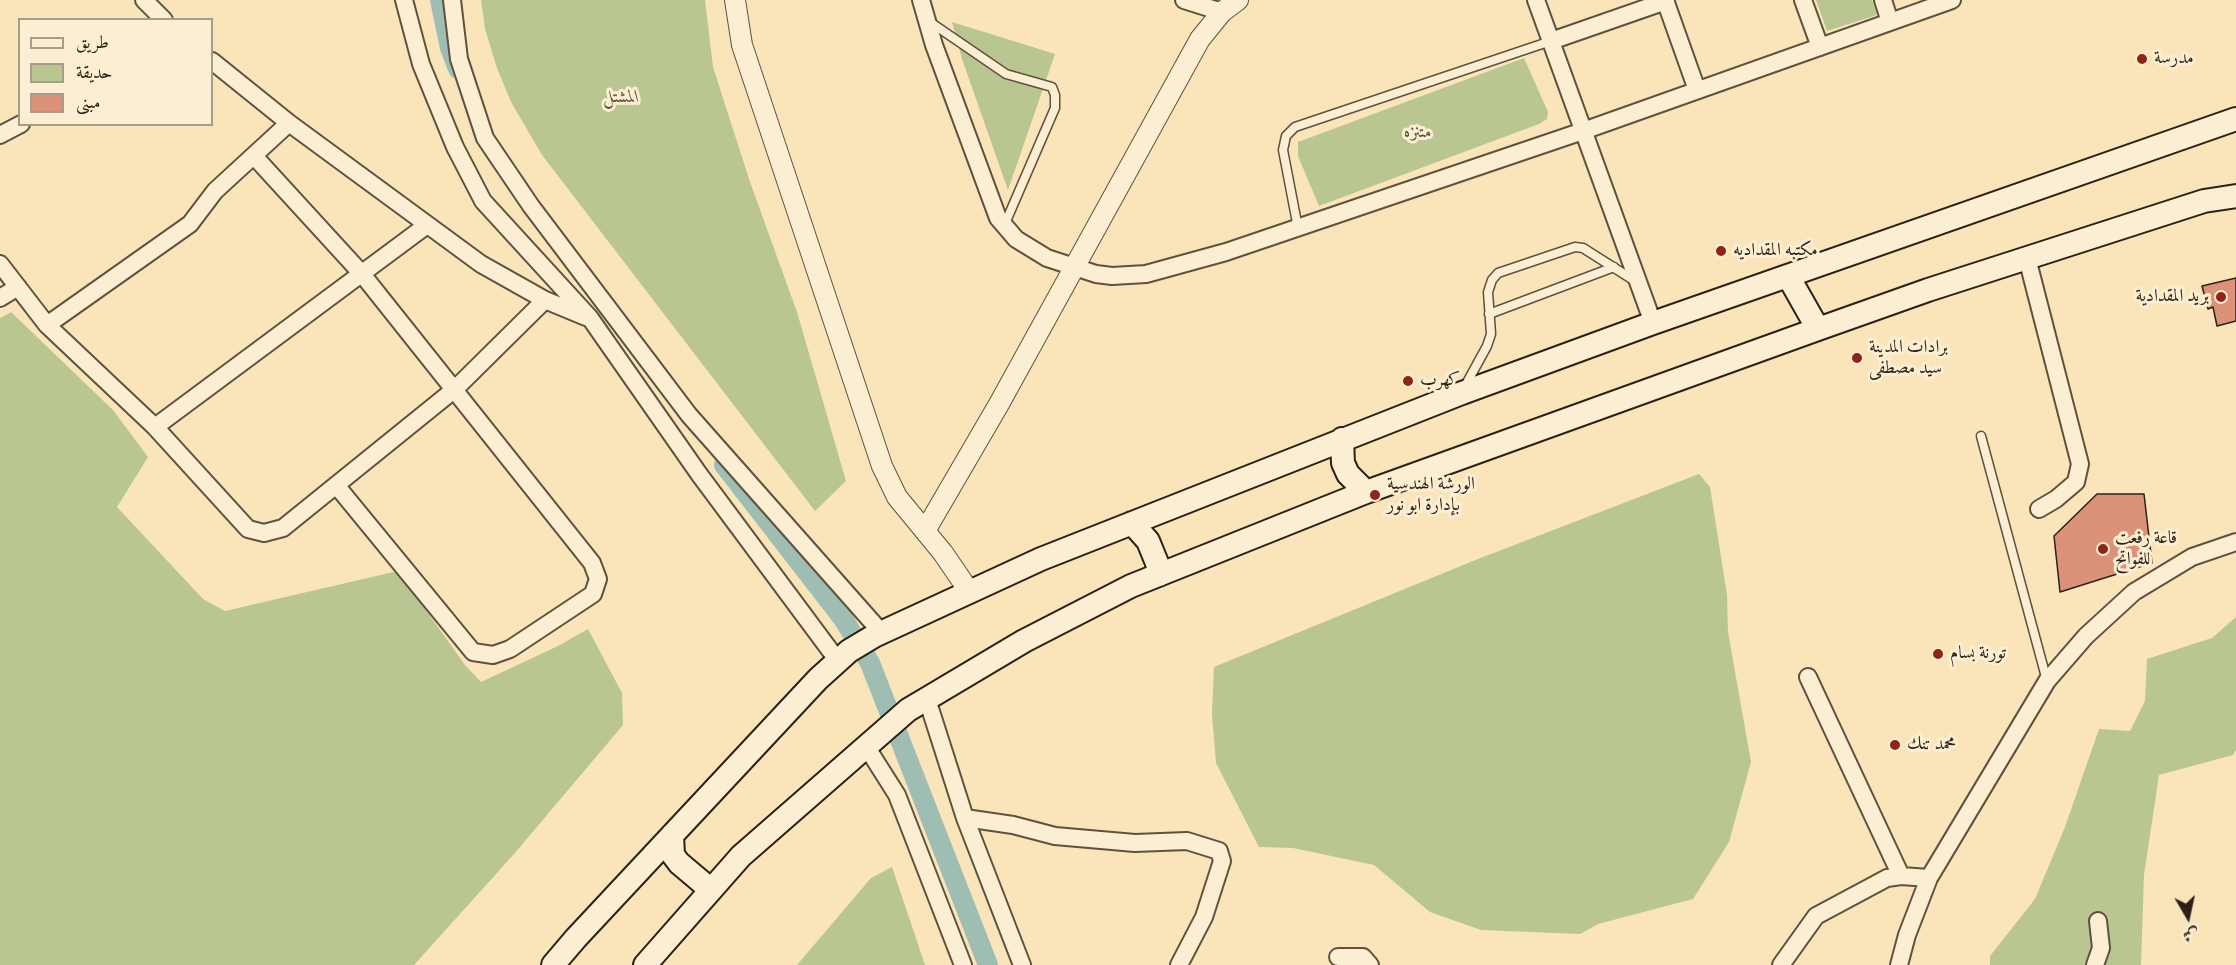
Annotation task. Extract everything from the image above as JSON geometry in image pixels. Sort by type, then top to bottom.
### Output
[{"type":"main road","points":[[553,965],[672,835],[843,656],[877,634],[969,591],[1132,522],[1462,393],[1653,323],[2236,119]]},
{"type":"main road","points":[[645,965],[741,856],[883,731],[917,705],[1024,641],[1131,586],[1366,492],[1818,329],[2204,201],[2236,196]]},
{"type":"main road","points":[[1788,276],[1818,329]]},
{"type":"main road","points":[[1342,439],[1341,451],[1348,474],[1366,492]]},
{"type":"main road","points":[[1132,522],[1148,541],[1159,575]]},
{"type":"main road","points":[[672,835],[673,855],[679,863],[711,890]]},
{"type":"street","points":[[144,0],[162,18]]},
{"type":"street","points":[[404,0],[421,64],[455,147],[483,201],[590,318],[699,474],[843,656]]},
{"type":"street","points":[[452,0],[459,59],[485,138],[491,148],[531,206],[689,415],[877,634]]},
{"type":"street","points":[[735,0],[742,45],[882,466],[897,497],[969,591]]},
{"type":"street","points":[[921,0],[992,205],[1004,226],[1016,239],[1047,258],[1074,268],[1112,276],[1146,274],[1226,252],[1584,131],[1952,0]]},
{"type":"street","points":[[1184,0],[1222,12]]},
{"type":"street","points":[[925,531],[999,404],[1200,39],[1222,12],[1238,0]]},
{"type":"street","points":[[1536,0],[1653,323]]},
{"type":"street","points":[[1803,0],[1820,47]]},
{"type":"street","points":[[1883,0],[1890,21]]},
{"type":"street","points":[[1551,40],[1666,1],[1697,90]]},
{"type":"street","points":[[213,62],[289,123],[481,264],[545,300],[590,318]]},
{"type":"street","points":[[47,325],[190,224],[215,191],[289,123]]},
{"type":"street","points":[[0,135],[18,126]]},
{"type":"street","points":[[254,156],[362,274],[592,563],[598,579],[593,594],[510,649],[493,655],[473,652],[336,485]]},
{"type":"street","points":[[155,427],[427,225]]},
{"type":"street","points":[[2027,258],[2080,464],[2076,482],[2056,499],[2039,509]]},
{"type":"street","points":[[0,264],[47,325],[155,427],[248,529],[264,533],[283,528],[455,389],[545,300]]},
{"type":"street","points":[[0,298],[18,286]]},
{"type":"street","points":[[1899,965],[1907,935],[1929,878],[2047,681],[2086,636],[2134,592],[2192,557],[2236,542]]},
{"type":"street","points":[[1808,677],[1900,876]]},
{"type":"street","points":[[917,705],[965,818],[1022,965]]},
{"type":"street","points":[[866,746],[897,795],[963,965]]},
{"type":"street","points":[[965,818],[1013,825],[1055,836],[1135,843],[1187,841],[1219,851],[1222,861],[1204,917],[1179,965]]},
{"type":"street","points":[[1782,965],[1816,916],[1887,878],[1900,876],[1929,878]]},
{"type":"street","points":[[2095,965],[2100,948],[2098,921]]},
{"type":"street","points":[[1338,957],[1363,957],[1370,965]]},
{"type":"lane","points":[[927,20],[1006,74],[1052,87],[1055,95],[1055,108],[1004,226]]},
{"type":"lane","points":[[1298,228],[1283,150],[1286,136],[1295,127],[1551,40]]},
{"type":"lane","points":[[1462,393],[1491,334],[1488,292],[1492,280],[1498,273],[1575,247],[1583,248],[1638,283]]},
{"type":"lane","points":[[1489,314],[1614,267]]},
{"type":"lane","points":[[1982,436],[2047,681]]},
{"type":"green space","name":"المشتل","points":[[481,0],[705,0],[713,67],[750,182],[797,312],[846,481],[815,511],[542,155],[511,102],[497,68],[485,29]]},
{"type":"green space","points":[[1816,0],[1872,0],[1877,15],[1827,31]]},
{"type":"green space","points":[[952,22],[1055,54],[1008,190],[962,59]]},
{"type":"green space","name":"متنزه","points":[[1524,58],[1548,112],[1547,119],[1539,124],[1319,206],[1298,156],[1298,142]]},
{"type":"green space","points":[[11,312],[113,410],[148,457],[117,507],[203,599],[225,611],[398,571],[465,665],[481,682],[558,646],[588,629],[622,693],[623,725],[514,854],[414,965],[0,965],[0,318]]},
{"type":"green space","points":[[1699,474],[1710,487],[1727,595],[1728,632],[1751,762],[1729,842],[1693,899],[1598,924],[1580,934],[1481,930],[1430,912],[1374,865],[1293,848],[1259,847],[1216,763],[1212,714],[1214,667],[1478,559]]},
{"type":"green space","points":[[2236,617],[2236,750],[2233,755],[2159,775],[2144,875],[2141,965],[1990,965],[1990,956],[2035,899],[2065,827],[2099,729],[2130,731],[2145,701],[2147,659],[2212,638]]},
{"type":"green space","points":[[892,867],[925,965],[797,965],[871,878]]},
{"type":"building","name":"بريد المقدادية","points":[[2236,278],[2236,321],[2217,326],[2213,307],[2208,309],[2202,286]]},
{"type":"building","name":"قاعة رفعت للفواتح","points":[[2097,494],[2144,494],[2152,563],[2060,592],[2054,536]]},
{"type":"waterway","points":[[440,0],[450,48],[458,69]]},
{"type":"waterway","points":[[724,465],[844,620],[870,663],[988,965]]},
{"type":"place","name":"مدرسة","points":[[2142,59]]},
{"type":"place","name":"مكتبه المقداديه","points":[[1721,251]]},
{"type":"place","name":"بريد المقدادية","points":[[2221,297]]},
{"type":"place","name":"برادات المدينة سيد مصطفى","points":[[1857,358]]},
{"type":"place","name":"كهرب","points":[[1408,381]]},
{"type":"place","name":"الورشة الهندسية بإدارة ابو نور","points":[[1375,495]]},
{"type":"place","name":"قاعة رفعت للفواتح","points":[[2103,549]]},
{"type":"place","name":"تورنة بسام","points":[[1938,654]]},
{"type":"place","name":"محمد تنك","points":[[1895,745]]}]
